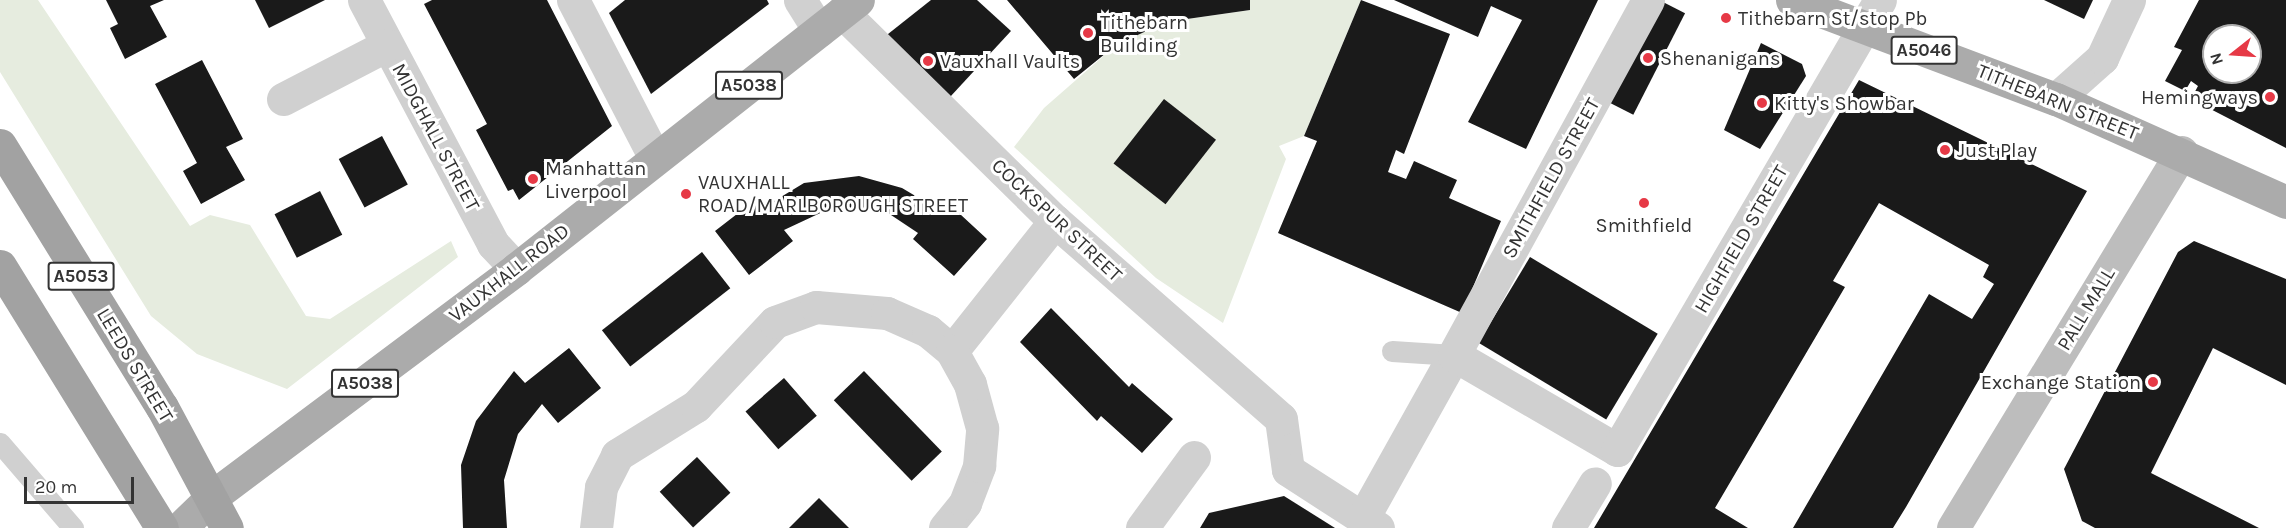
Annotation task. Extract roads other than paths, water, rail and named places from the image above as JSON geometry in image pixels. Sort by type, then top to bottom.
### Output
[{"type":"highway","name":"LEEDS STREET","points":[[0,144],[213,496],[228,528]]},
{"type":"highway","name":"A5053","points":[[0,266],[162,528]]},
{"type":"main road","name":"TITHEBARN STREET","points":[[1792,0],[2056,99],[2182,152],[2286,202]]},
{"type":"main road","name":"VAUXHALL ROAD","points":[[180,528],[213,496],[516,269],[840,14]]},
{"type":"main road","name":"PALL MALL","points":[[1953,528],[2182,152]]},
{"type":"street","name":"MIDGHALL STREET","points":[[364,0],[493,244],[516,269]]},
{"type":"street","points":[[573,0],[655,158]]},
{"type":"street","name":"COCKSPUR STREET","points":[[800,0],[840,14],[1055,221],[1281,419],[1288,470],[1371,523]]},
{"type":"street","name":"SMITHFIELD STREET","points":[[1371,523],[1454,355],[1648,0]]},
{"type":"street","name":"HIGHFIELD STREET","points":[[1454,355],[1617,450],[1880,0]]},
{"type":"street","points":[[2056,99],[2102,58],[2129,0]]},
{"type":"street","points":[[283,99],[387,45]]},
{"type":"street","points":[[952,351],[1055,221]]},
{"type":"street","points":[[596,528],[601,487],[617,455],[696,406],[775,322],[816,307],[887,313],[928,330],[952,351],[970,384],[982,428],[979,465],[965,503],[945,528]]},
{"type":"street","points":[[1142,528],[1194,457]]},
{"type":"street","points":[[1568,528],[1595,483]]},
{"type":"lane","points":[[1392,351],[1454,355]]},
{"type":"lane","points":[[0,443],[73,528]]},
{"type":"place","name":"Tithebarn St/stop Pb","points":[[1726,18]]},
{"type":"place","name":"Tithebarn Building","points":[[1088,33]]},
{"type":"place","name":"Shenanigans","points":[[1648,58]]},
{"type":"place","name":"Vauxhall Vaults","points":[[928,61]]},
{"type":"place","name":"Hemingways","points":[[2270,97]]},
{"type":"place","name":"Kitty's Showbar","points":[[1762,103]]},
{"type":"place","name":"Just Play","points":[[1945,150]]},
{"type":"place","name":"Manhattan Liverpool","points":[[533,179]]},
{"type":"place","name":"VAUXHALL ROAD/MARLBOROUGH STREET","points":[[686,194]]},
{"type":"place","name":"Smithfield","points":[[1644,203]]},
{"type":"place","name":"Exchange Station","points":[[2153,382]]}]
